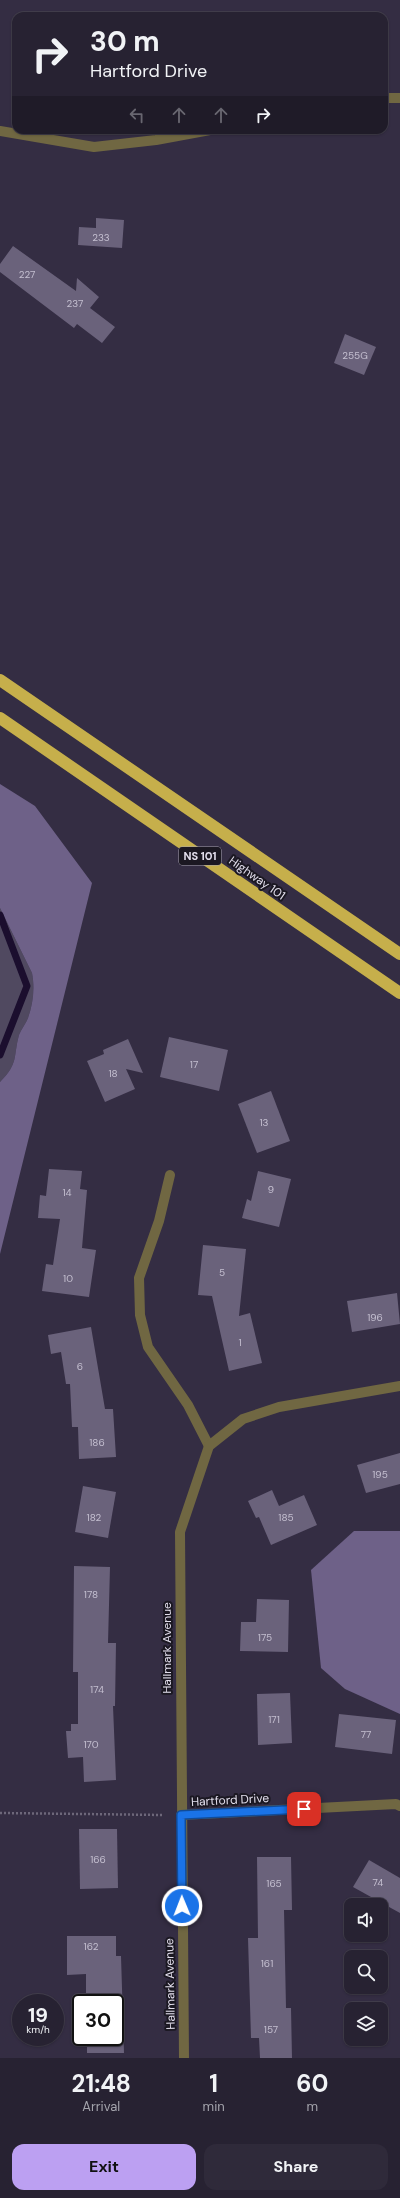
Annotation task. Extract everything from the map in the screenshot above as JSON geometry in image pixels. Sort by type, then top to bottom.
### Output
[{"type":"highway","name":"Highway 101","points":[[0,680],[400,954]]},
{"type":"highway","name":"Highway 101","points":[[0,718],[400,994]]},
{"type":"street","points":[[388,98],[400,98]]},
{"type":"street","points":[[0,131],[12,133]]},
{"type":"street","points":[[18,134],[94,147],[156,140],[188,134]]},
{"type":"street","points":[[170,1175],[159,1220],[139,1278],[140,1315],[148,1347],[188,1405],[209,1446],[243,1419],[279,1407],[400,1386]]},
{"type":"street","name":"Hallmark Avenue","points":[[184,2058],[180,1532],[209,1446]]},
{"type":"street","name":"Hartford Drive","points":[[181,1815],[396,1804],[400,1806]]},
{"type":"path","points":[[0,1813],[181,1815]]},
{"type":"shaded area","points":[[0,784],[35,806],[92,883],[0,1254],[0,1082],[13,1065],[19,1035],[30,1013],[33,979],[32,973],[0,908]]},
{"type":"shaded area","points":[[0,908],[32,973],[33,991],[30,1013],[19,1035],[13,1065],[0,1082]]},
{"type":"shaded area","points":[[354,1531],[400,1531],[400,1714],[345,1689],[321,1668],[311,1570]]},
{"type":"building","points":[[96,218],[124,220],[122,248],[78,245],[79,227],[96,228]]},
{"type":"building","points":[[13,246],[76,291],[77,278],[99,297],[90,308],[115,327],[102,343],[77,324],[74,328],[0,272],[0,264]]},
{"type":"building","points":[[345,334],[376,347],[364,375],[334,363]]},
{"type":"building","points":[[169,1037],[228,1050],[219,1091],[160,1077]]},
{"type":"building","points":[[128,1039],[143,1073],[126,1069],[135,1089],[105,1102],[87,1061],[104,1054],[103,1050]]},
{"type":"building","points":[[271,1091],[290,1141],[257,1153],[238,1104]]},
{"type":"building","points":[[49,1169],[82,1171],[80,1189],[87,1190],[82,1248],[96,1250],[89,1297],[42,1291],[46,1264],[53,1265],[60,1219],[38,1218],[40,1195],[46,1196]]},
{"type":"building","points":[[258,1171],[291,1179],[279,1227],[242,1218],[247,1199],[251,1201]]},
{"type":"building","points":[[203,1245],[246,1249],[239,1316],[250,1313],[262,1363],[229,1371],[212,1296],[198,1295]]},
{"type":"building","points":[[397,1293],[400,1324],[352,1332],[347,1301]]},
{"type":"building","points":[[91,1327],[105,1409],[113,1409],[116,1457],[79,1459],[78,1427],[72,1427],[70,1384],[66,1384],[61,1352],[51,1354],[48,1335]]},
{"type":"building","points":[[400,1453],[400,1484],[366,1493],[357,1465]]},
{"type":"building","points":[[83,1486],[116,1492],[108,1538],[75,1532]]},
{"type":"building","points":[[272,1490],[279,1506],[304,1495],[317,1525],[271,1545],[259,1517],[256,1518],[248,1501]]},
{"type":"building","points":[[74,1566],[110,1567],[108,1643],[116,1643],[115,1706],[113,1706],[116,1780],[84,1782],[83,1757],[68,1758],[66,1731],[71,1731],[71,1724],[78,1724],[78,1672],[73,1672]]},
{"type":"building","points":[[257,1599],[289,1600],[288,1652],[240,1651],[241,1622],[256,1622]]},
{"type":"building","points":[[290,1693],[292,1743],[258,1745],[257,1694]]},
{"type":"building","points":[[339,1714],[396,1720],[392,1754],[335,1747]]},
{"type":"building","points":[[79,1829],[117,1829],[118,1888],[80,1889]]},
{"type":"building","points":[[257,1857],[291,1857],[292,1910],[284,1910],[286,2008],[291,2008],[292,2058],[260,2058],[259,2038],[251,2038],[248,1938],[258,1938]]},
{"type":"building","points":[[369,1860],[400,1878],[400,1913],[388,1906],[388,1898],[373,1898],[353,1887]]},
{"type":"building","points":[[67,1936],[116,1936],[116,1956],[121,1956],[122,1994],[86,1994],[86,1974],[67,1975]]},
{"type":"building","points":[[87,2046],[124,2046],[124,2053],[87,2053]]},
{"type":"waterway","points":[[0,915],[27,986],[0,1055]]},
{"type":"route","points":[[182,1906],[181,1815],[304,1809]]}]
